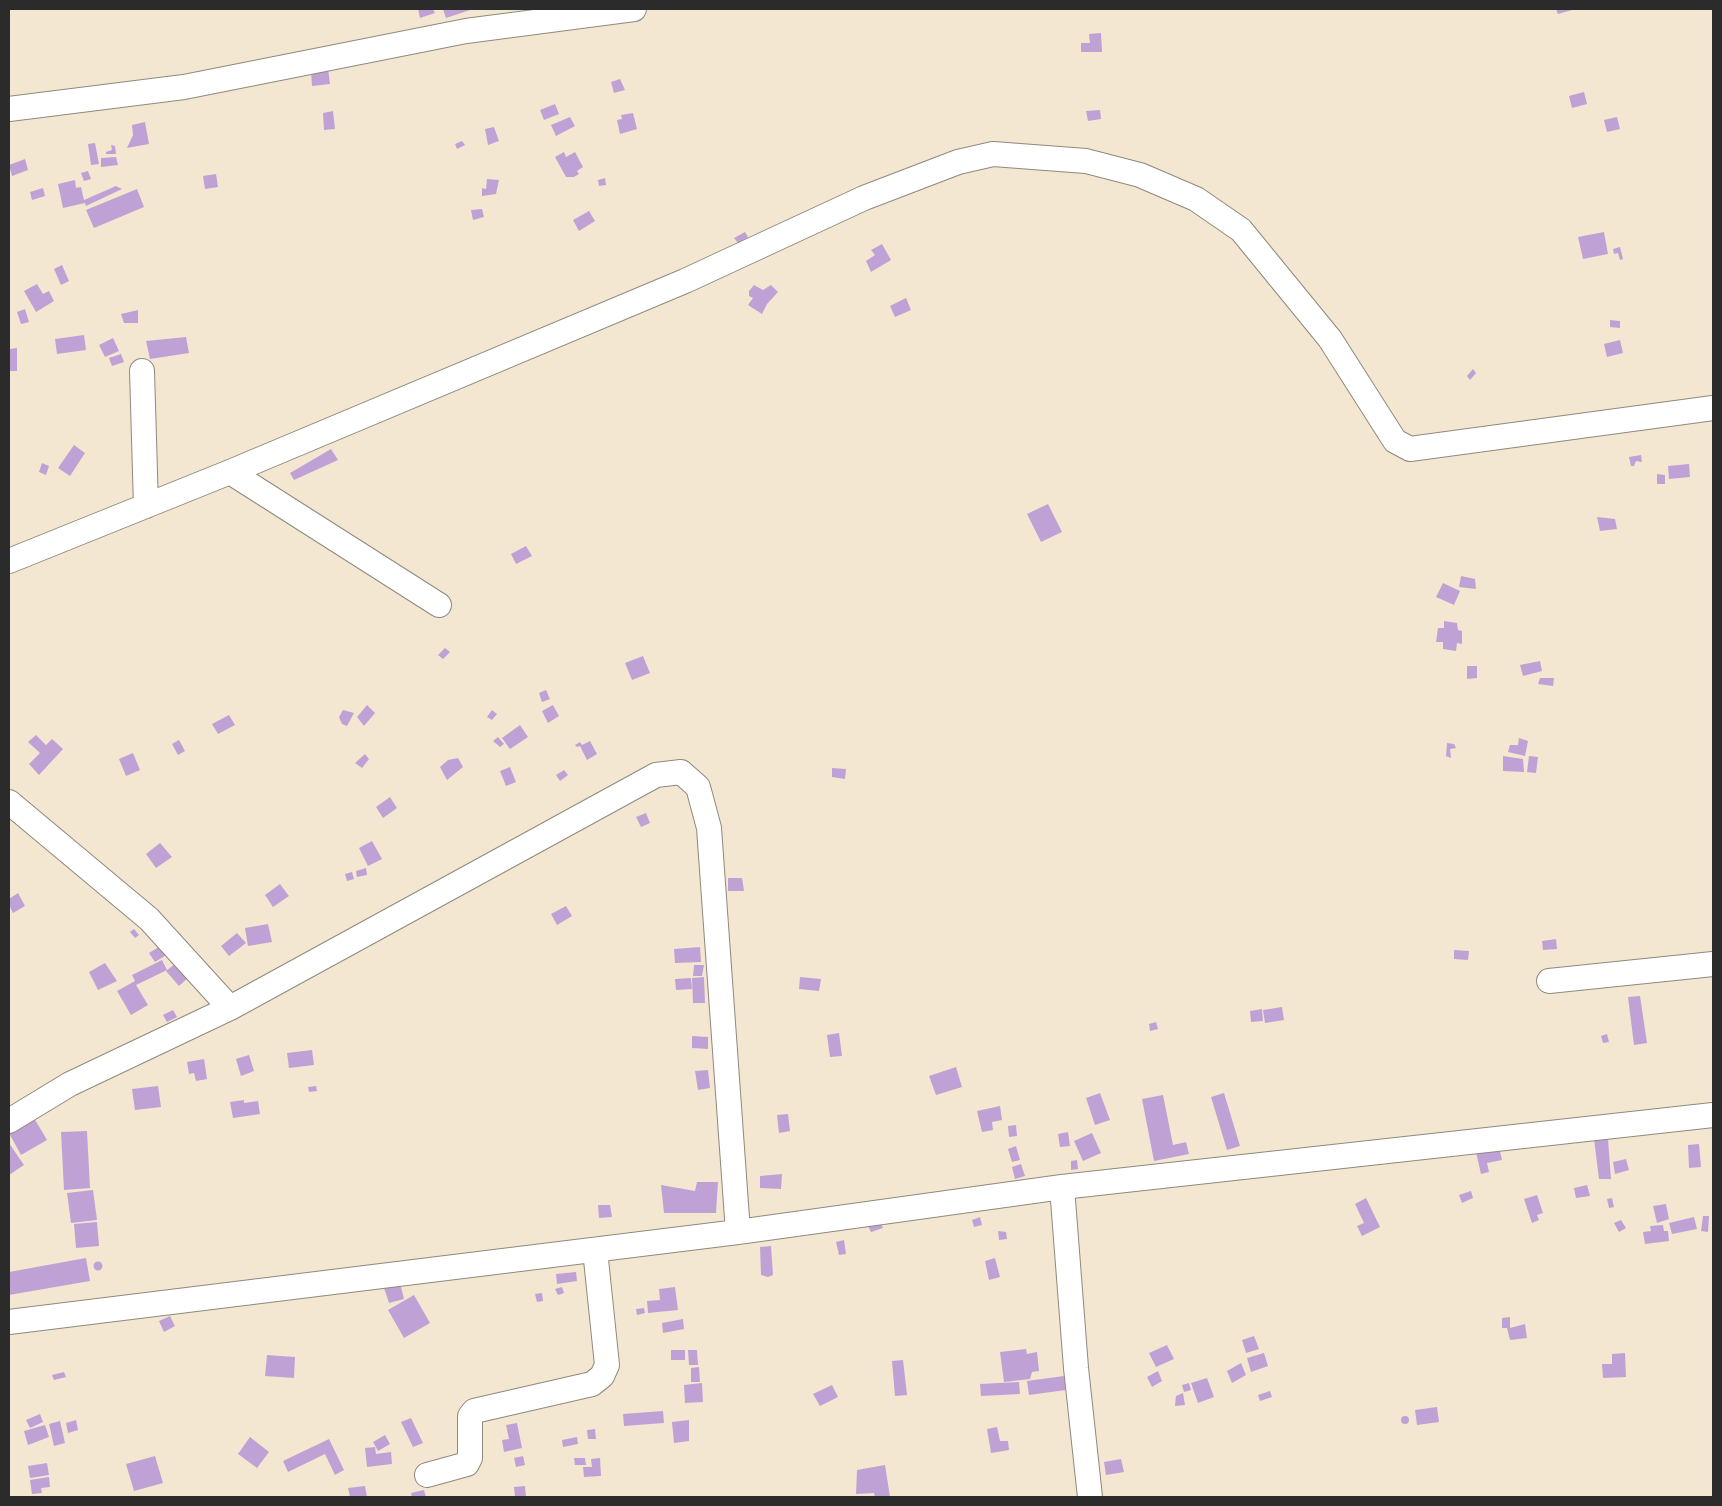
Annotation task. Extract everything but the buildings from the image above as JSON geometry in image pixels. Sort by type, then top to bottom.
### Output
[{"type":"street","points":[[9,109],[184,88],[466,32],[513,16],[634,9]]},
{"type":"street","points":[[9,561],[230,472],[685,281],[864,198],[958,162],[992,154],[1086,161],[1140,174],[1196,199],[1241,230],[1330,338],[1395,441],[1410,449],[1713,408]]},
{"type":"street","points":[[142,371],[146,506]]},
{"type":"street","points":[[230,472],[439,605]]},
{"type":"street","points":[[9,1121],[70,1084],[230,1008],[656,774],[681,772],[698,787],[709,828],[738,1232]]},
{"type":"street","points":[[9,802],[149,919],[230,1008]]},
{"type":"street","points":[[1549,981],[1713,964]]},
{"type":"street","points":[[9,1322],[738,1232],[1062,1187],[1713,1114]]},
{"type":"street","points":[[1062,1187],[1076,1368],[1090,1497]]},
{"type":"street","points":[[427,1475],[467,1464],[470,1458],[470,1416],[474,1411],[592,1384],[602,1376],[607,1365],[595,1250]]}]
